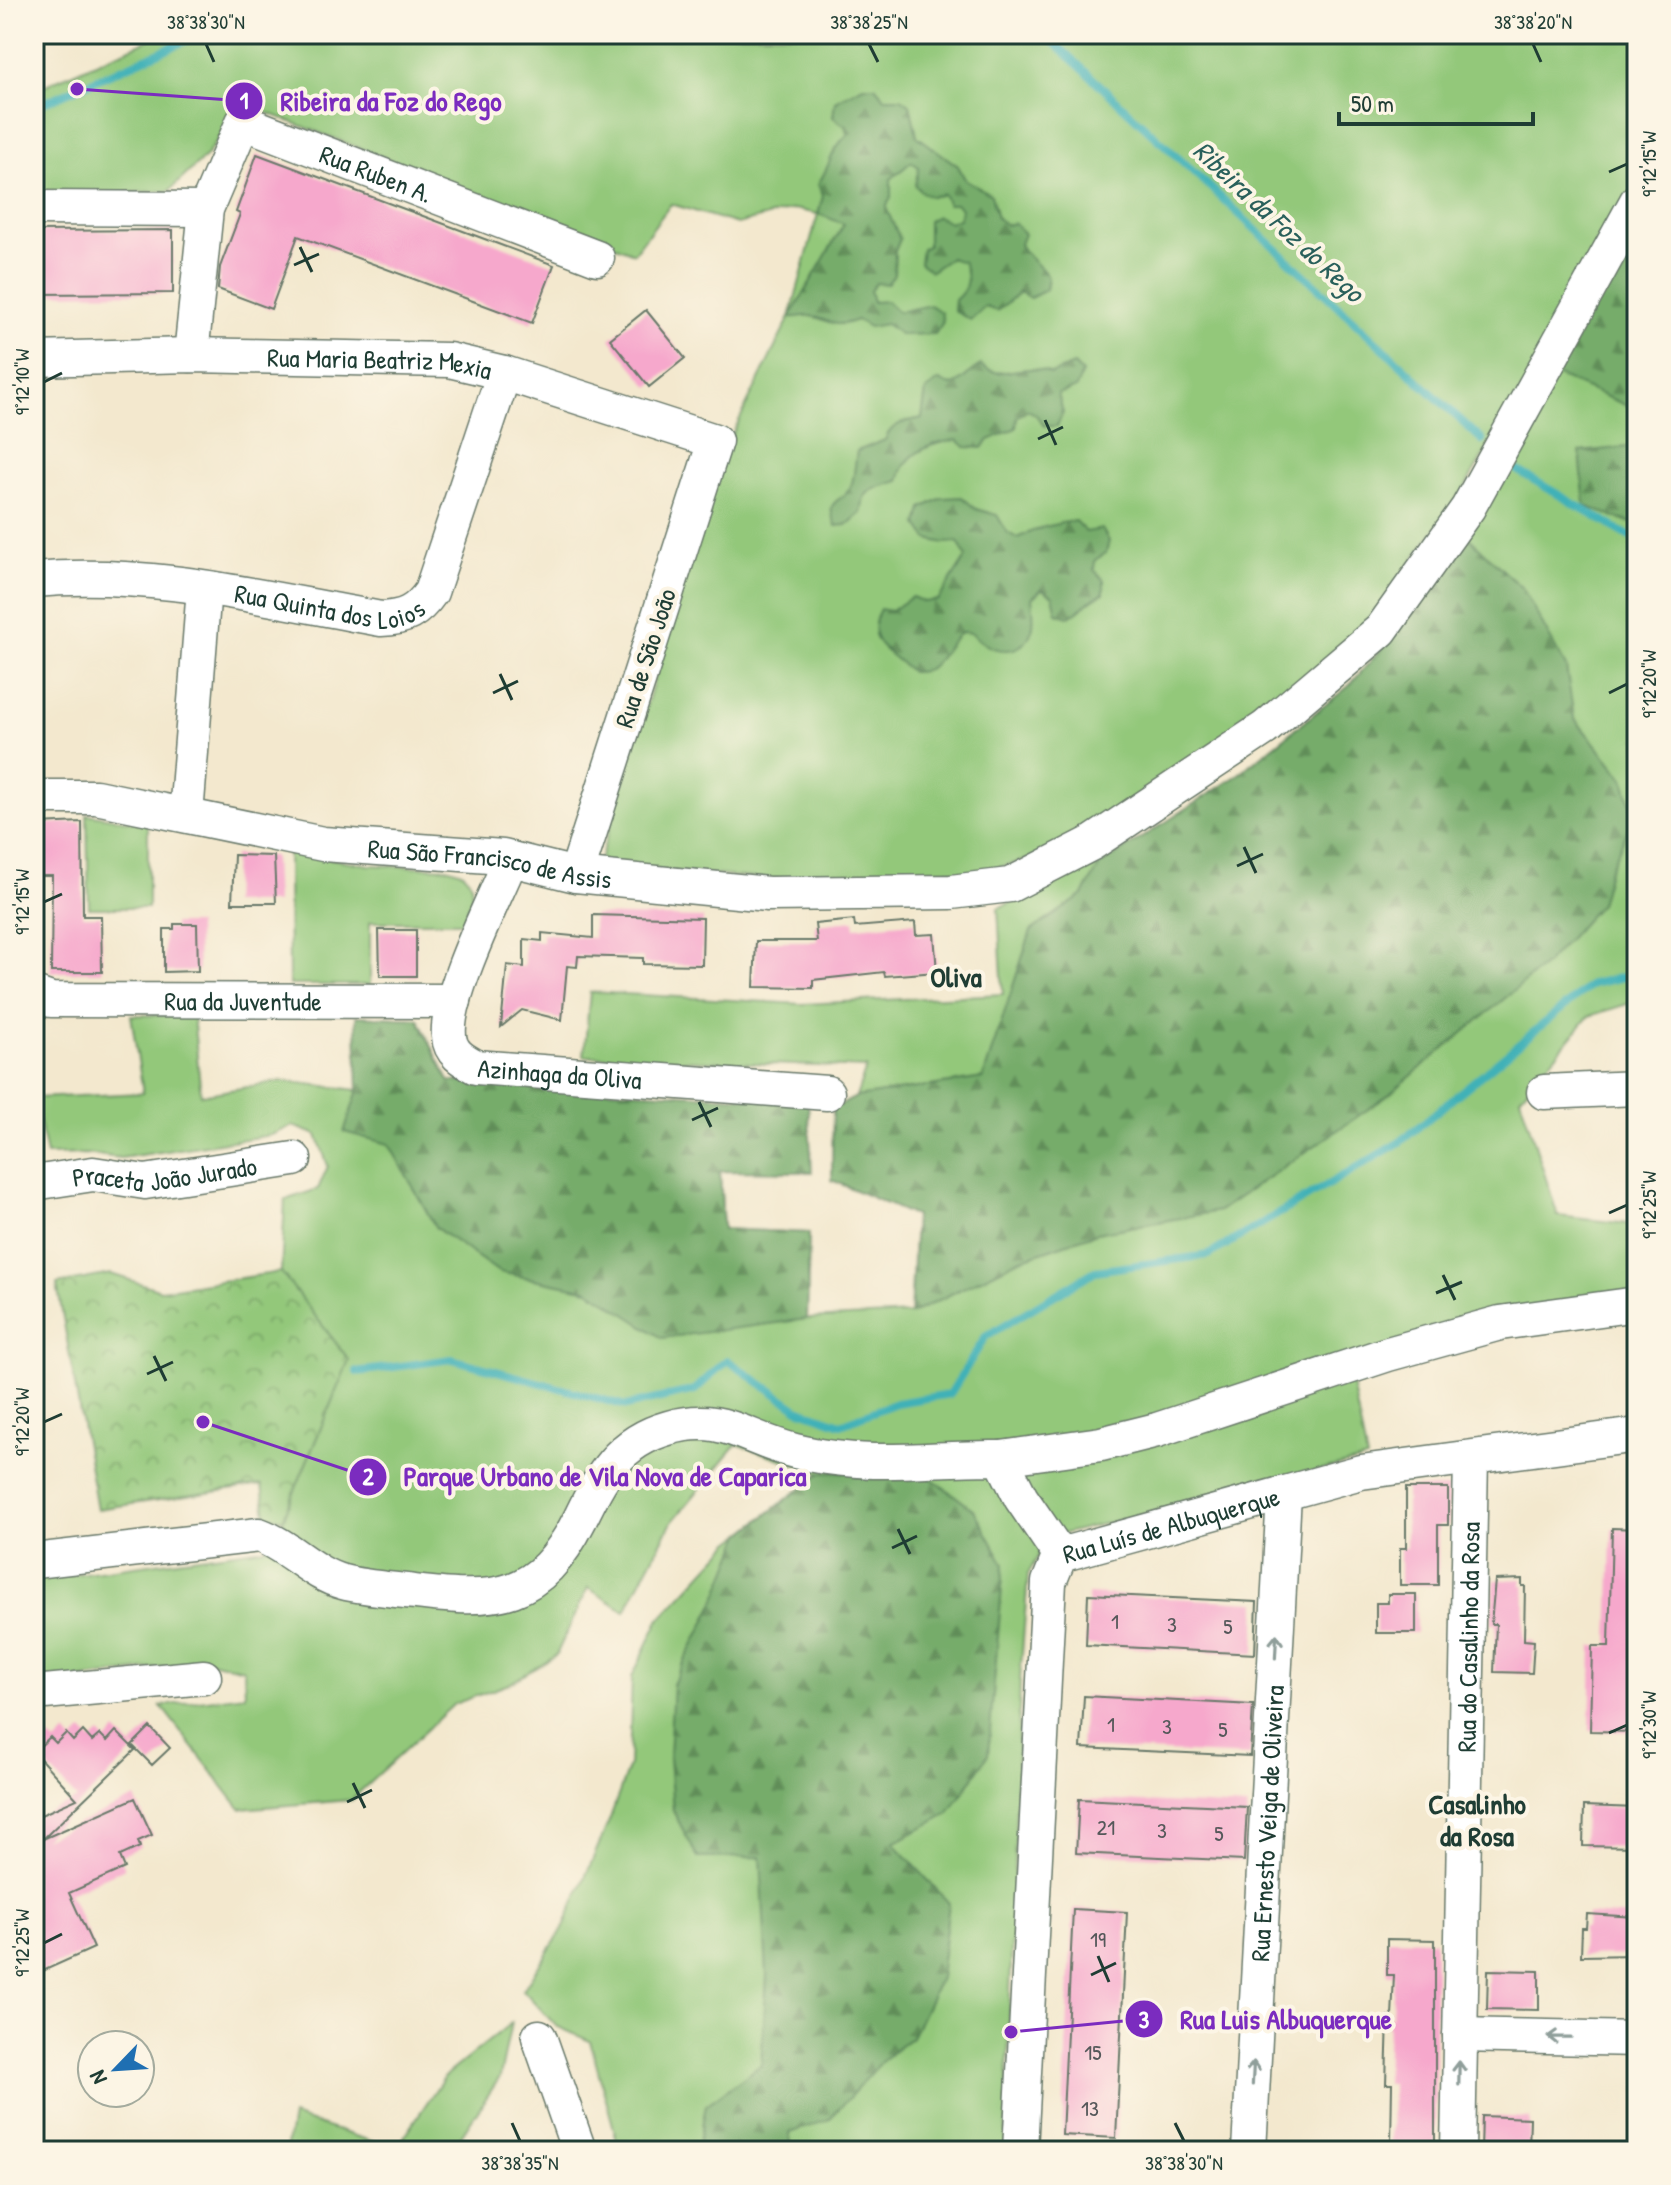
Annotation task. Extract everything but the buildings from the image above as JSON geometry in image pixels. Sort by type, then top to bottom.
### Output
[{"type":"street","name":"Rua Ruben A.","points":[[191,355],[206,209],[243,122],[597,258]]},
{"type":"street","name":"Rua São Francisco de Assis","points":[[34,797],[96,797],[323,844],[511,859],[576,875],[768,894],[951,892],[1010,885],[1092,843],[1265,728],[1381,630],[1468,508],[1637,201]]},
{"type":"street","points":[[34,208],[206,209]]},
{"type":"street","name":"Rua Maria Beatriz Mexia","points":[[34,359],[191,355],[449,360],[504,373],[715,441]]},
{"type":"street","name":"Rua Quinta dos Loios","points":[[34,580],[102,578],[204,588],[381,619],[401,618],[420,608],[431,592],[504,373]]},
{"type":"street","name":"Rua de São João","points":[[576,875],[715,441]]},
{"type":"street","points":[[186,815],[204,588]]},
{"type":"street","name":"Azinhaga da Oliva","points":[[511,859],[454,1001],[449,1039],[457,1057],[476,1067],[827,1093]]},
{"type":"street","name":"Rua da Juventude","points":[[34,994],[51,1000],[454,1001]]},
{"type":"street","points":[[1544,1092],[1637,1088]]},
{"type":"street","name":"Praceta João Jurado","points":[[34,1183],[93,1174],[145,1182],[294,1159]]},
{"type":"street","points":[[34,1561],[259,1535],[280,1542],[340,1582],[482,1599],[511,1593],[533,1580],[555,1559],[611,1461],[630,1445],[663,1429],[696,1420],[736,1428],[794,1451],[873,1461],[1001,1458],[1101,1444],[1157,1430],[1388,1354],[1500,1323],[1637,1304]]},
{"type":"street","name":"Rua Luís de Albuquerque","points":[[1020,2151],[1049,1582],[1060,1555],[1361,1472],[1637,1435]]},
{"type":"street","points":[[1001,1458],[1021,1498],[1060,1555]]},
{"type":"street","name":"Rua do Casalinho da Rosa","points":[[1458,2151],[1471,1458]]},
{"type":"street","name":"Rua Ernesto Veiga de Oliveira","points":[[1249,2151],[1284,1494]]},
{"type":"street","points":[[34,1693],[204,1677]]},
{"type":"street","points":[[1460,2035],[1637,2039]]},
{"type":"street","points":[[539,2037],[579,2151]]},
{"type":"green space","points":[[162,34],[1637,34],[1637,191],[1464,489],[1352,644],[1078,840],[1026,860],[968,876],[769,879],[598,866],[722,455],[790,317],[818,214],[794,209],[737,224],[671,204],[634,253],[242,103],[207,155],[169,191],[34,196],[34,90]]},
{"type":"green space","points":[[863,86],[875,86],[885,98],[901,98],[910,104],[917,136],[958,166],[965,179],[991,195],[997,218],[1006,225],[1015,223],[1024,234],[1020,244],[1048,277],[1046,290],[1030,298],[1020,292],[997,311],[985,307],[971,320],[954,311],[955,300],[966,283],[963,262],[950,258],[931,271],[920,263],[922,249],[928,246],[928,221],[937,216],[949,222],[959,219],[961,209],[957,204],[948,204],[943,194],[931,196],[921,191],[915,185],[919,167],[911,162],[891,179],[891,197],[886,208],[900,239],[895,251],[894,275],[887,284],[876,283],[870,291],[873,302],[887,301],[898,312],[930,305],[941,312],[943,322],[935,334],[901,335],[886,324],[869,327],[857,320],[836,324],[817,317],[790,317],[844,224],[818,214],[823,196],[818,184],[837,146],[848,134],[845,126],[833,117],[835,101]]},
{"type":"green space","points":[[1637,219],[1637,1001],[1589,1016],[1520,1097],[1558,1216],[1637,1225],[1637,1297],[1351,1379],[1367,1459],[1049,1537],[1028,1574],[1020,1681],[1005,2151],[620,2151],[590,2041],[556,2026],[523,1990],[563,1929],[609,1821],[629,1765],[632,1677],[659,1620],[730,1543],[820,1473],[737,1444],[672,1522],[625,1611],[588,1588],[556,1655],[509,1684],[454,1704],[351,1800],[241,1809],[161,1706],[245,1695],[244,1669],[210,1661],[34,1685],[34,1580],[264,1548],[285,1530],[283,1519],[349,1360],[281,1272],[285,1200],[318,1189],[328,1166],[317,1135],[293,1126],[271,1135],[121,1158],[87,1154],[46,1155],[35,1098],[143,1093],[131,1015],[193,1016],[201,1095],[282,1081],[358,1090],[356,1016],[418,1019],[449,1081],[812,1172],[720,1170],[723,1229],[809,1233],[807,1319],[910,1314],[915,1216],[832,1180],[833,1109],[856,1097],[866,1068],[584,1056],[590,992],[802,1004],[1003,994],[998,908],[1100,865],[1235,777],[1349,686],[1434,590],[1467,536]]},
{"type":"green space","points":[[1637,221],[1637,410],[1546,371]]},
{"type":"green space","points":[[981,365],[997,372],[1030,369],[1051,374],[1074,365],[1082,373],[1076,388],[1058,394],[1063,413],[1057,426],[1044,426],[1028,410],[1017,417],[1016,428],[989,440],[982,448],[966,447],[957,440],[920,451],[907,463],[899,481],[872,489],[864,497],[861,513],[847,525],[836,526],[832,516],[833,504],[849,490],[857,451],[885,440],[891,430],[900,424],[922,418],[926,390],[939,381],[951,386]]},
{"type":"green space","points":[[1637,446],[1637,525],[1585,506],[1580,452]]},
{"type":"green space","points":[[962,497],[976,509],[997,515],[1007,532],[1017,538],[1045,527],[1075,521],[1086,532],[1102,529],[1109,541],[1106,553],[1095,560],[1094,570],[1104,580],[1104,593],[1068,617],[1057,613],[1053,596],[1042,589],[1032,598],[1033,626],[1021,646],[1004,650],[995,648],[978,640],[972,633],[962,632],[935,664],[911,672],[881,646],[874,631],[875,621],[880,609],[891,611],[912,597],[924,602],[938,600],[966,557],[958,542],[928,539],[918,525],[922,508],[942,498]]},
{"type":"green space","points":[[1467,536],[1523,589],[1566,667],[1574,718],[1624,779],[1634,817],[1609,871],[1600,904],[1546,964],[1386,1097],[1219,1211],[1097,1233],[1021,1259],[911,1314],[915,1216],[832,1180],[833,1109],[856,1097],[983,1078],[1031,931],[1083,895],[1100,865],[1235,777],[1349,686],[1439,582]]},
{"type":"green space","points":[[87,814],[148,824],[148,908],[89,908]]},
{"type":"green space","points":[[288,852],[370,865],[450,868],[462,872],[471,882],[472,896],[463,922],[370,922],[370,985],[289,985]]},
{"type":"green space","points":[[356,1016],[418,1019],[449,1081],[808,1101],[812,1172],[720,1171],[723,1229],[809,1233],[807,1319],[662,1338],[589,1290],[499,1272],[436,1228],[389,1144],[344,1132],[358,1090]]},
{"type":"green space","points":[[281,1272],[349,1360],[283,1519],[266,1515],[262,1485],[97,1509],[57,1284],[111,1274],[161,1290]]},
{"type":"green space","points":[[919,1469],[974,1510],[1004,1564],[988,1755],[949,1813],[894,1843],[949,1903],[940,1978],[912,2037],[885,2058],[829,2120],[789,2133],[793,2151],[697,2151],[706,2105],[761,2065],[767,1976],[761,1857],[698,1858],[673,1811],[669,1757],[673,1684],[713,1606],[742,1534],[821,1473]]},
{"type":"green space","points":[[511,2023],[500,2077],[451,2151],[286,2151],[292,2116],[396,2149],[444,2077]]},
{"type":"waterway","name":"Ribeira da Foz do Rego","points":[[34,107],[201,34]]},
{"type":"waterway","name":"Ribeira da Foz do Rego","points":[[1045,34],[1482,440]]},
{"type":"waterway","name":"Ribeira da Foz do Rego","points":[[1515,469],[1637,541]]},
{"type":"waterway","points":[[357,1372],[452,1359],[626,1406],[695,1390],[727,1360],[798,1409],[841,1424],[896,1403],[950,1394],[986,1336],[1095,1271],[1209,1255],[1400,1142],[1592,984],[1637,974]]},
{"type":"place","name":"Ribeira da Foz do Rego","points":[[77,89]]},
{"type":"place","name":"Parque Urbano de Vila Nova de Caparica","points":[[203,1422]]},
{"type":"place","name":"Rua Luis Albuquerque","points":[[1011,2032]]},
{"type":"district","name":"Oliva","points":[[956,977]]},
{"type":"district","name":"Casalinho da Rosa","points":[[1477,1820]]}]
